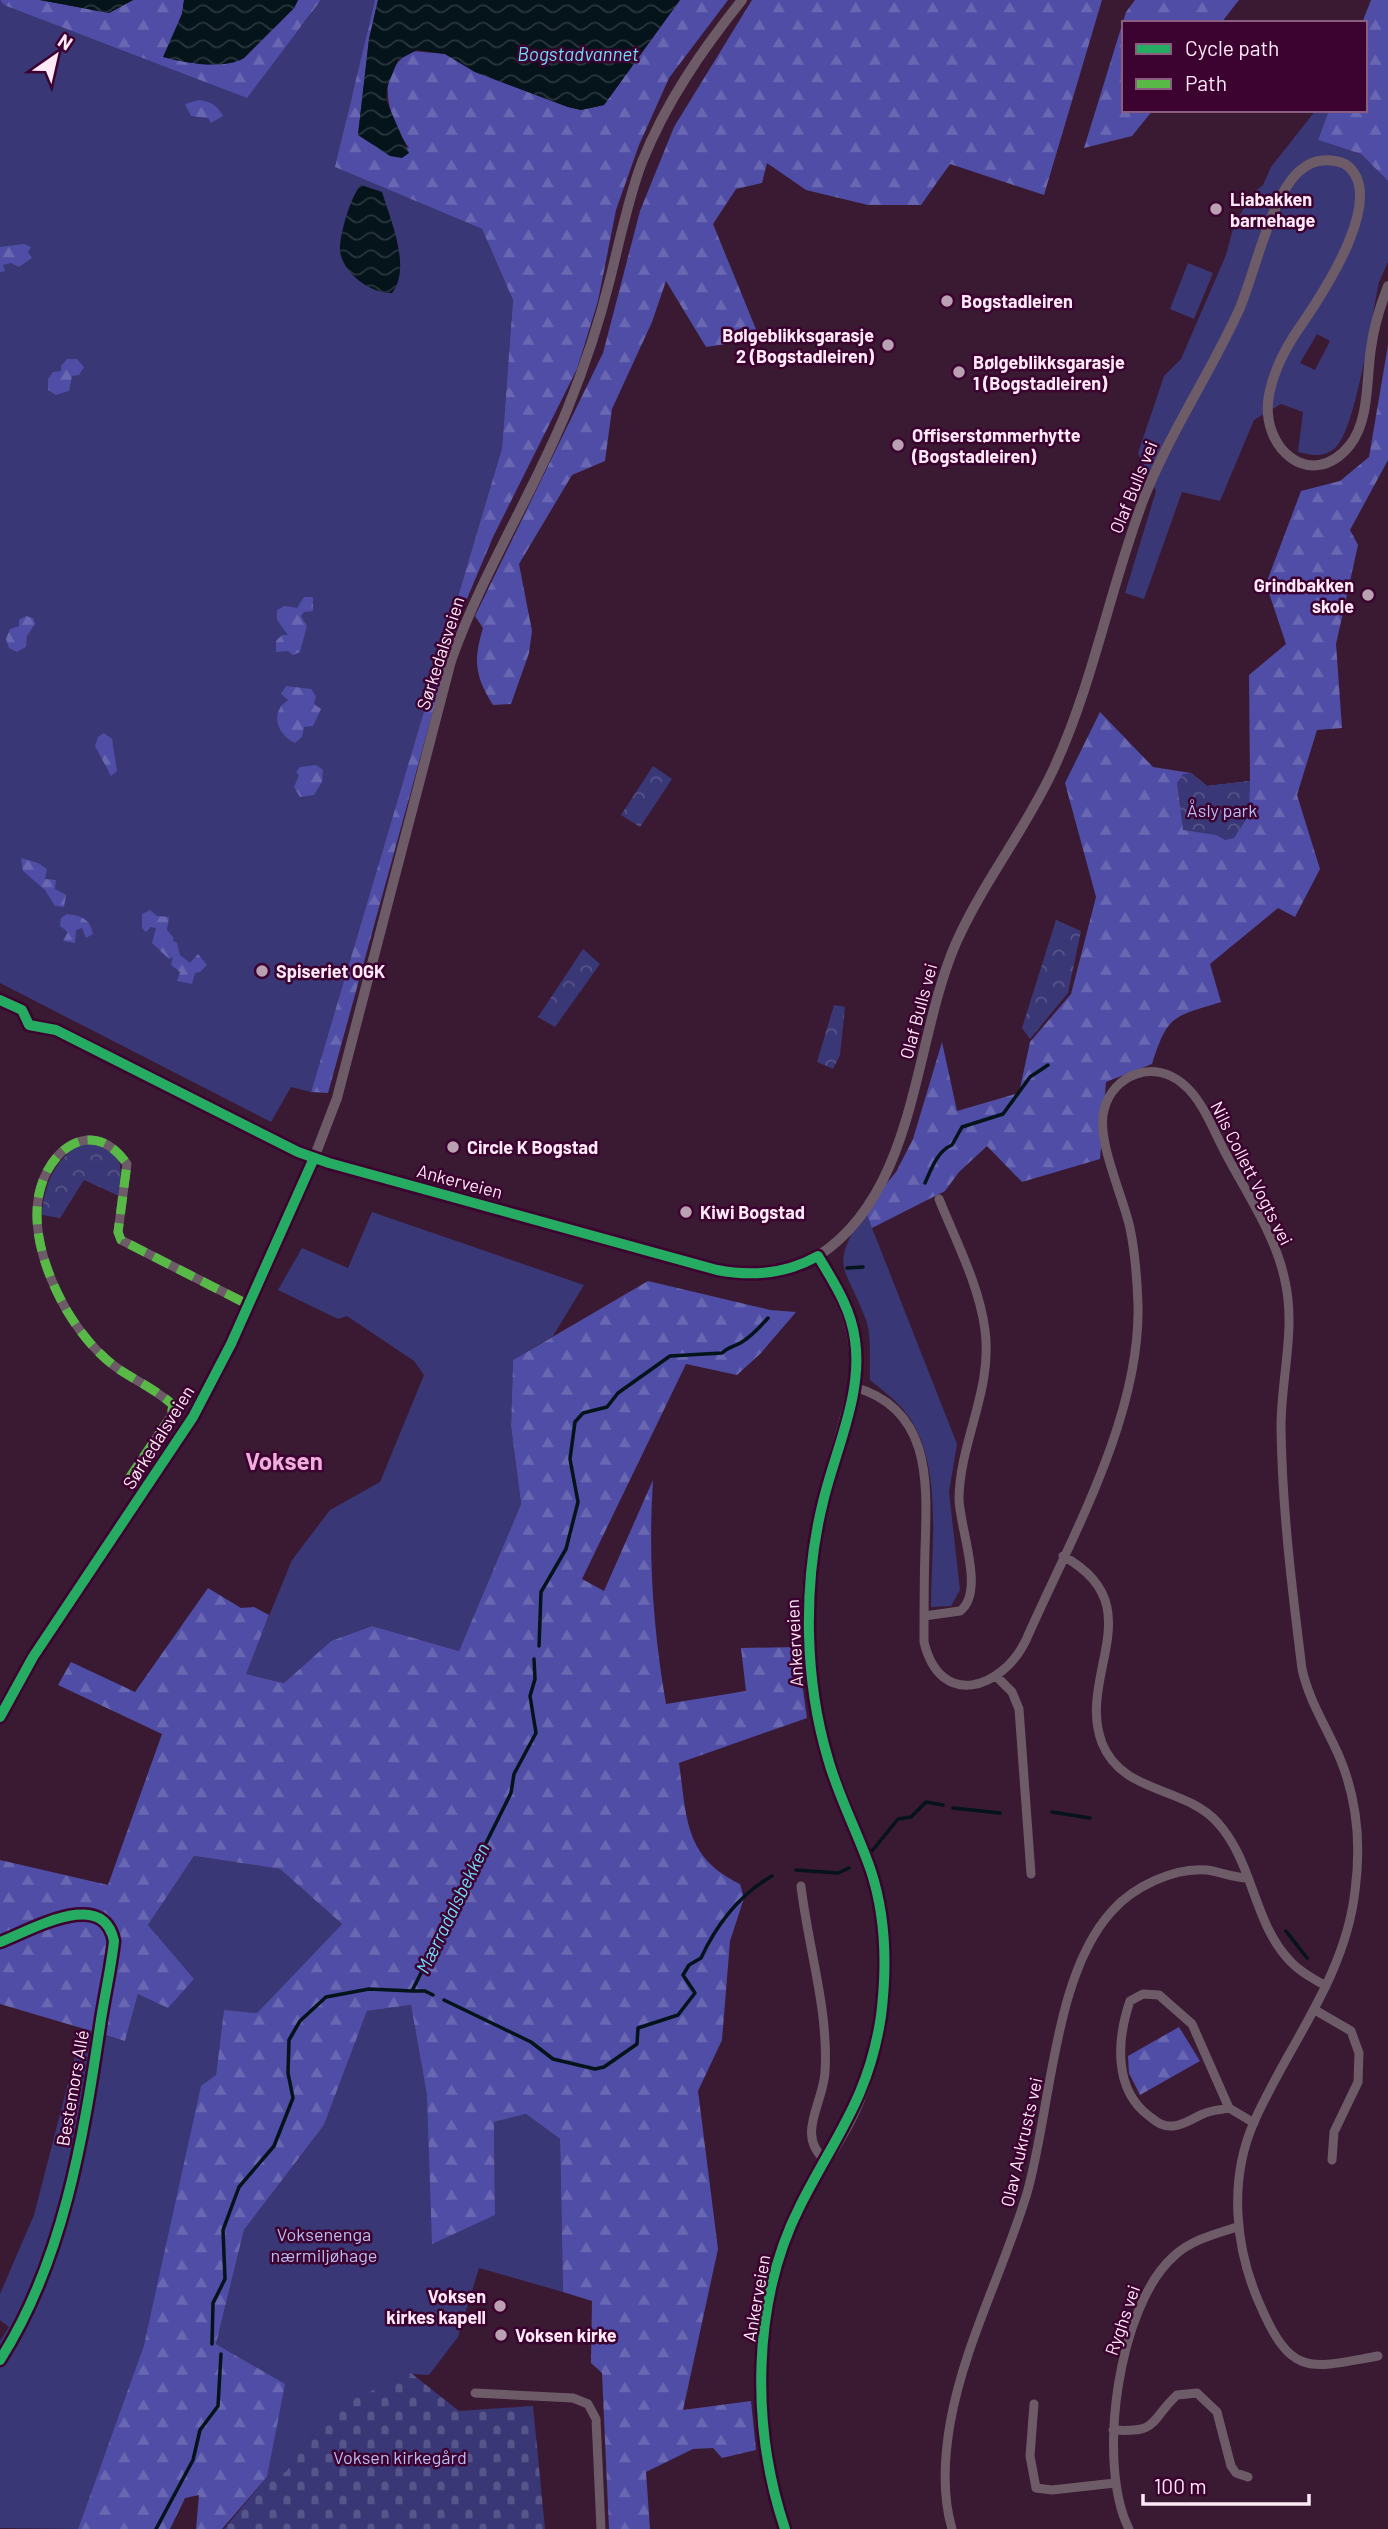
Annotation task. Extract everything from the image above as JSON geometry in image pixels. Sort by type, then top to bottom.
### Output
[{"type":"main road","name":"Ankerveien","points":[[314,1158],[717,1270],[767,1273],[798,1266],[818,1256],[842,1297],[852,1323],[856,1352],[854,1387],[814,1541],[809,1589],[809,1651],[814,1695],[828,1760],[877,1894],[885,1975],[878,2031],[866,2081],[848,2123],[801,2203],[785,2242],[773,2286],[762,2383],[763,2421],[770,2475],[785,2529]]},
{"type":"main road","name":"Sørkedalsveien","points":[[0,1717],[33,1657],[187,1429],[248,1305],[314,1158]]},
{"type":"street","name":"Sørkedalsveien","points":[[314,1158],[340,1087],[448,673],[464,625],[571,400],[597,326],[635,181],[649,146],[687,75],[743,0]]},
{"type":"street","name":"Olaf Bulls vei","points":[[874,1192],[905,1126],[937,998],[952,952],[973,907],[1057,763],[1090,676],[1145,497],[1170,441],[1237,313],[1283,192],[1304,167],[1325,160],[1353,167],[1370,184]]},
{"type":"street","points":[[1361,247],[1305,318],[1286,349],[1273,379],[1268,425],[1279,448],[1292,458],[1308,464],[1324,462],[1343,452],[1355,438],[1363,413],[1374,332],[1388,286]]},
{"type":"street","name":"Nils Collett Vogts vei","points":[[997,1677],[1021,1651],[1121,1416],[1137,1336],[1138,1303],[1133,1248],[1103,1130],[1104,1109],[1110,1094],[1121,1081],[1144,1071],[1164,1073],[1183,1084],[1199,1104],[1267,1233],[1286,1283],[1289,1330],[1281,1423],[1302,1668],[1310,1697],[1340,1759],[1350,1788],[1358,1844],[1351,1916],[1326,1986],[1254,2123],[1243,2161],[1237,2227],[1257,2300],[1275,2338],[1290,2355],[1308,2365],[1319,2366],[1378,2356]]},
{"type":"street","name":"Sørkedalsveien","points":[[128,1480],[171,1416],[173,1405],[96,1352],[57,1292],[43,1254],[38,1210],[43,1183],[60,1152],[82,1139],[98,1140],[118,1150],[127,1164],[118,1232],[121,1240],[248,1305]]},
{"type":"street","name":"Ankerveien","points":[[818,1256],[847,1230],[874,1192]]},
{"type":"street","points":[[924,1616],[960,1611],[971,1596],[972,1581],[960,1520],[960,1487],[983,1387],[986,1356],[980,1306],[939,1199]]},
{"type":"street","points":[[854,1387],[881,1398],[896,1411],[922,1452],[926,1480],[926,1651],[941,1673],[957,1683],[971,1685],[997,1677],[1012,1692],[1020,1709],[1031,1874]]},
{"type":"street","points":[[1063,1556],[1092,1576],[1106,1604],[1110,1633],[1097,1720],[1104,1748],[1135,1780],[1181,1797],[1209,1814],[1236,1847],[1282,1952],[1296,1967],[1326,1986]]},
{"type":"street","name":"Olav Aukrusts vei","points":[[952,2529],[946,2500],[945,2464],[955,2399],[1026,2195],[1069,1997],[1085,1953],[1112,1911],[1154,1882],[1193,1870],[1248,1878]]},
{"type":"street","points":[[800,1886],[825,2045],[823,2083],[809,2138],[815,2150],[826,2161]]},
{"type":"street","points":[[1229,2108],[1204,2113],[1173,2126],[1161,2126],[1144,2112],[1125,2085],[1121,2071],[1122,2026],[1130,2001],[1143,1994],[1160,1995],[1192,2024],[1229,2108],[1254,2123]]},
{"type":"street","points":[[1315,2010],[1351,2031],[1360,2062],[1358,2082],[1332,2138],[1332,2160]]},
{"type":"street","name":"Ryghs vei","points":[[1129,2529],[1122,2515],[1115,2483],[1113,2430],[1126,2352],[1141,2304],[1154,2280],[1183,2248],[1237,2227]]},
{"type":"street","points":[[475,2393],[573,2398],[588,2404],[596,2419],[601,2529]]},
{"type":"street","points":[[1113,2430],[1147,2428],[1158,2420],[1177,2395],[1197,2393],[1217,2412],[1231,2466],[1236,2473],[1248,2477]]},
{"type":"street","points":[[1034,2404],[1030,2456],[1036,2488],[1052,2490],[1115,2483]]},
{"type":"green space","points":[[0,0],[4,5],[298,31],[321,0],[375,0],[336,167],[482,229],[513,300],[502,448],[311,1092],[291,1087],[271,1122],[0,983]]},
{"type":"green space","points":[[0,0],[40,0],[109,13],[133,0],[184,0],[182,14],[164,57],[215,65],[244,58],[294,8],[298,0],[321,0],[247,98],[4,5]]},
{"type":"green space","points":[[375,0],[378,0],[369,39],[358,135],[409,148],[390,110],[388,84],[400,60],[412,51],[445,54],[475,72],[581,110],[604,105],[680,0],[728,0],[669,78],[639,145],[616,210],[598,301],[577,369],[493,537],[458,620],[328,1093],[311,1092],[502,448],[513,300],[482,229],[335,167]]},
{"type":"green space","points":[[752,0],[1102,0],[1044,195],[950,164],[921,205],[868,205],[806,190],[767,163],[762,183],[736,189],[713,224],[760,339],[706,347],[666,281],[652,322],[612,409],[605,461],[572,475],[519,564],[532,631],[529,653],[511,704],[493,705],[479,677],[477,659],[483,628],[475,616],[603,353],[640,211],[674,127]]},
{"type":"green space","points":[[1135,0],[1239,0],[1223,21],[1123,21]]},
{"type":"green space","points":[[1371,0],[1388,0],[1388,181],[1361,154],[1318,140],[1328,112],[1367,112],[1367,21],[1363,21]]},
{"type":"green space","points":[[1122,25],[1122,112],[1151,112],[1132,136],[1084,148]]},
{"type":"green space","points":[[199,100],[213,104],[223,116],[211,123],[208,118],[191,116],[185,104]]},
{"type":"green space","points":[[1314,112],[1328,112],[1318,140],[1361,154],[1388,181],[1388,262],[1379,282],[1356,398],[1342,439],[1334,449],[1325,454],[1298,452],[1303,412],[1281,404],[1254,420],[1220,501],[1182,492],[1144,599],[1125,593],[1156,491],[1138,453],[1164,376],[1181,359],[1226,255],[1234,225],[1253,193],[1263,185],[1271,167]],"holes":[[[1317,334],[1330,341],[1315,370],[1300,363]]]},
{"type":"green space","points":[[24,244],[31,247],[28,252],[32,258],[19,267],[11,263],[3,265],[5,271],[0,272],[0,247]]},
{"type":"green space","points":[[1188,263],[1213,273],[1194,319],[1170,309]]},
{"type":"green space","points":[[1388,345],[1388,460],[1350,530],[1358,545],[1336,644],[1342,728],[1317,730],[1297,795],[1320,869],[1295,917],[1278,908],[1210,964],[1221,1002],[1182,1015],[1168,1026],[1152,1064],[1106,1082],[1100,1159],[1022,1182],[987,1146],[959,1172],[945,1191],[872,1228],[865,1210],[896,1172],[913,1139],[942,1042],[957,1111],[1019,1093],[1030,1042],[1071,994],[1096,897],[1065,783],[1100,712],[1153,767],[1191,773],[1207,786],[1250,781],[1249,675],[1286,644],[1266,584],[1301,491],[1340,481],[1369,457]]},
{"type":"green space","points":[[67,359],[77,359],[84,367],[79,375],[72,376],[69,391],[56,395],[48,390],[48,379],[53,372],[61,371],[61,366]]},
{"type":"green space","points":[[304,597],[313,597],[313,611],[304,612],[301,616],[307,626],[300,652],[293,655],[288,651],[276,652],[276,641],[282,635],[288,635],[277,620],[277,610],[285,606],[297,608]]},
{"type":"green space","points":[[26,616],[33,618],[35,624],[27,636],[26,647],[17,652],[9,648],[6,639],[10,629],[19,626],[19,620]]},
{"type":"green space","points":[[286,686],[311,689],[316,696],[314,704],[321,709],[313,726],[304,727],[302,737],[295,743],[282,733],[277,719],[281,707],[288,700],[281,694]]},
{"type":"green space","points":[[104,733],[112,739],[117,771],[111,776],[95,746],[98,737]]},
{"type":"green space","points":[[316,765],[323,770],[322,782],[314,795],[300,797],[294,787],[299,775],[296,772],[300,767]]},
{"type":"green space","points":[[653,766],[672,779],[640,827],[621,815]]},
{"type":"green space","name":"Åsly park","points":[[1191,773],[1207,786],[1250,781],[1249,815],[1234,838],[1225,840],[1216,835],[1183,830],[1177,783],[1183,774]]},
{"type":"green space","points":[[21,858],[47,869],[45,879],[56,880],[55,889],[66,895],[64,907],[55,906],[45,890],[23,871]]},
{"type":"green space","points":[[150,910],[157,916],[169,917],[167,930],[174,938],[172,940],[177,943],[180,955],[190,963],[198,954],[207,965],[195,973],[192,984],[177,981],[180,972],[171,965],[173,957],[169,959],[152,943],[156,928],[151,927],[146,932],[142,928],[142,914]]},
{"type":"green space","points":[[67,914],[84,919],[93,934],[86,938],[82,928],[76,930],[75,943],[63,941],[68,932],[60,926],[61,918]]},
{"type":"green space","points":[[1056,920],[1081,931],[1068,993],[1030,1039],[1022,1028]]},
{"type":"green space","points":[[583,949],[600,964],[555,1027],[538,1017]]},
{"type":"green space","points":[[834,1005],[845,1007],[840,1055],[833,1069],[817,1062]]},
{"type":"green space","points":[[82,1143],[96,1144],[113,1151],[120,1165],[119,1196],[84,1180],[60,1218],[42,1215],[45,1193],[53,1173],[65,1157]]},
{"type":"green space","points":[[865,1210],[957,1444],[949,1492],[960,1590],[951,1606],[931,1607],[933,1503],[925,1451],[916,1428],[902,1408],[870,1380],[868,1327],[844,1266],[847,1245]]},
{"type":"green space","points":[[372,1212],[584,1285],[553,1336],[513,1360],[511,1426],[521,1504],[459,1651],[372,1626],[331,1641],[284,1683],[245,1674],[292,1560],[330,1510],[380,1482],[424,1375],[414,1361],[347,1316],[338,1319],[278,1290],[302,1248],[348,1268]]},
{"type":"green space","points":[[648,1281],[770,1310],[796,1312],[761,1353],[737,1375],[686,1364],[582,1579],[604,1591],[653,1480],[653,1592],[666,1704],[746,1691],[741,1648],[797,1647],[807,1718],[679,1763],[687,1818],[698,1848],[722,1873],[740,1884],[744,1898],[730,1941],[722,2040],[698,2091],[718,2249],[683,2410],[751,2401],[756,2450],[722,2458],[713,2448],[693,2449],[646,2472],[650,2529],[609,2529],[602,2373],[591,2363],[592,2301],[563,2292],[560,2139],[526,2114],[494,2122],[495,2215],[432,2244],[427,2096],[411,2005],[367,2011],[324,2125],[244,2230],[216,2344],[285,2384],[267,2477],[222,2529],[196,2529],[199,2495],[185,2498],[170,2529],[78,2529],[144,2345],[201,2086],[216,2075],[224,2010],[257,2013],[342,1924],[280,1869],[194,1856],[148,1925],[194,1979],[168,2008],[138,1994],[125,2041],[0,2004],[0,1860],[108,1885],[162,1734],[58,1685],[71,1662],[135,1692],[208,1588],[241,1608],[254,1607],[269,1615],[246,1674],[284,1683],[331,1641],[372,1626],[459,1651],[521,1504],[511,1426],[513,1360]]},
{"type":"green space","points":[[194,1856],[280,1869],[342,1924],[257,2013],[224,2011],[216,2075],[144,2345],[78,2529],[0,2528],[0,2341],[9,2327],[0,2320],[0,2294],[34,2215],[82,2029],[125,2041],[138,1994],[194,1980],[148,1925]]},
{"type":"green space","name":"Voksenenga nærmiljøhage","points":[[411,2005],[427,2096],[495,2215],[494,2122],[526,2114],[560,2139],[563,2292],[479,2268],[458,2337],[429,2375],[411,2374],[317,2429],[286,2473],[267,2477],[284,2384],[216,2344],[244,2230],[324,2125],[367,2011]]},
{"type":"green space","points":[[1179,2027],[1200,2061],[1140,2095],[1129,2073],[1128,2056]]},
{"type":"green space","name":"Voksen kirkegård","points":[[411,2373],[459,2411],[533,2406],[545,2529],[224,2529],[267,2477],[286,2472],[317,2429],[356,2398]]},
{"type":"water","points":[[40,0],[133,0],[109,13]]},
{"type":"water","points":[[184,0],[298,0],[294,8],[244,58],[215,65],[163,57],[182,14]]},
{"type":"water","name":"Bogstadvannet","points":[[378,0],[680,0],[604,105],[581,110],[475,72],[445,54],[417,50],[398,60],[387,87],[386,100],[409,153],[402,158],[390,156],[358,135],[369,39]]},
{"type":"water","points":[[361,185],[382,192],[394,229],[400,270],[398,283],[392,293],[376,290],[360,281],[352,275],[342,259],[340,244],[344,226],[353,197]]},
{"type":"waterway","name":"Mærradalsbekken","points":[[925,1183],[938,1156],[952,1145],[962,1127],[1003,1114],[1030,1077],[1048,1065]]},
{"type":"waterway","name":"Mærradalsbekken","points":[[847,1268],[863,1267]]},
{"type":"waterway","name":"Mærradalsbekken","points":[[539,1646],[541,1592],[566,1549],[578,1502],[570,1459],[575,1422],[583,1413],[607,1407],[618,1393],[670,1356],[722,1353],[749,1337],[768,1318]]},
{"type":"waterway","name":"Mærradalsbekken","points":[[212,2344],[213,2303],[225,2279],[223,2230],[239,2187],[274,2146],[293,2098],[288,2073],[289,2040],[300,2021],[326,1997],[369,1989],[412,1991],[511,1793],[514,1774],[536,1733],[530,1696],[535,1679],[534,1659]]},
{"type":"waterway","points":[[872,1851],[898,1819],[911,1817],[926,1802],[943,1805]]},
{"type":"waterway","points":[[953,1808],[1000,1813]]},
{"type":"waterway","points":[[1052,1812],[1090,1818]]},
{"type":"waterway","points":[[796,1870],[838,1873],[849,1868]]},
{"type":"waterway","points":[[444,2000],[531,2042],[553,2059],[595,2069],[604,2067],[637,2044],[638,2028],[678,2015],[695,1993],[683,1975],[689,1965],[701,1958],[721,1923],[739,1902],[772,1876]]},
{"type":"waterway","points":[[1286,1931],[1307,1958]]},
{"type":"waterway","points":[[412,1991],[425,1991],[433,1995]]},
{"type":"waterway","name":"Mærradalsbekken","points":[[156,2529],[193,2460],[200,2430],[218,2406],[221,2354]]},
{"type":"marked path","points":[[128,1480],[171,1416],[173,1405],[104,1358],[78,1328],[60,1298],[43,1255],[37,1224],[39,1194],[52,1163],[74,1143],[87,1140],[101,1142],[114,1150],[127,1164],[118,1232],[121,1240],[249,1305]]},
{"type":"cycle path","points":[[0,1000],[22,1010],[29,1025],[56,1030],[298,1152],[329,1163],[717,1270],[769,1272],[794,1267],[818,1256],[841,1296],[850,1317],[855,1340],[855,1381],[852,1402],[823,1502],[813,1551],[810,1650],[814,1697],[832,1773],[876,1888],[884,1943],[884,1980],[876,2045],[868,2070],[850,2114],[801,2204],[785,2242],[765,2323],[762,2407],[766,2449],[785,2529]]},
{"type":"cycle path","points":[[0,1717],[33,1657],[193,1417],[231,1344],[314,1158]]},
{"type":"cycle path","name":"Bestemors Allé","points":[[0,1942],[47,1922],[82,1914],[96,1917],[107,1925],[114,1941],[78,2156],[67,2199],[40,2282],[22,2322],[0,2360]]},
{"type":"place","name":"Liabakken barnehage","points":[[1216,209]]},
{"type":"place","name":"Bogstadleiren","points":[[947,301]]},
{"type":"place","name":"Bølgeblikksgarasje 2 (Bogstadleiren)","points":[[888,345]]},
{"type":"place","name":"Bølgeblikksgarasje 1 (Bogstadleiren)","points":[[959,372]]},
{"type":"place","name":"Offiserstømmerhytte (Bogstadleiren)","points":[[898,445]]},
{"type":"place","name":"Grindbakken skole","points":[[1368,595]]},
{"type":"place","name":"Spiseriet OGK","points":[[262,971]]},
{"type":"place","name":"Circle K Bogstad","points":[[453,1147]]},
{"type":"place","name":"Kiwi Bogstad","points":[[686,1212]]},
{"type":"place","name":"Voksen kirkes kapell","points":[[500,2306]]},
{"type":"place","name":"Voksen kirke","points":[[501,2335]]},
{"type":"district","name":"Voksen","points":[[284,1460]]}]
